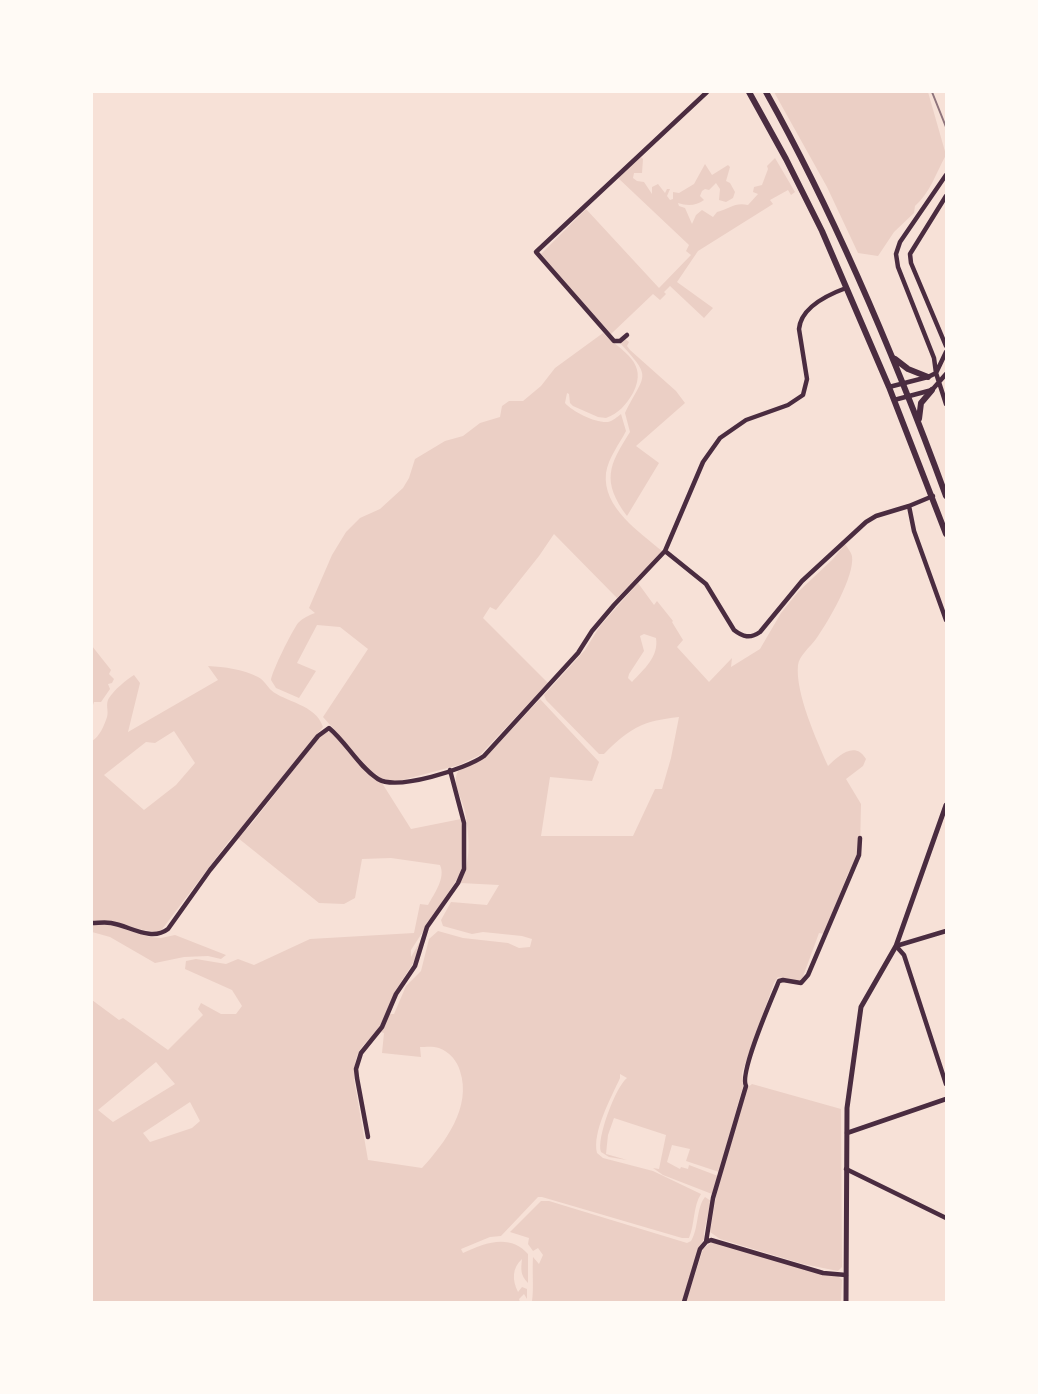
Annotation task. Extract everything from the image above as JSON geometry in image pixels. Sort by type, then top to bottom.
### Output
[{"type":"main road","points":[[749,92],[822,231],[889,387],[946,534]]},
{"type":"main road","points":[[766,92],[837,228],[893,357],[946,496]]},
{"type":"main road","points":[[893,357],[904,367],[928,377]]},
{"type":"main road","points":[[919,423],[921,403],[932,390]]},
{"type":"street","points":[[627,335],[620,341],[614,341],[536,252],[707,92]]},
{"type":"street","points":[[946,175],[900,242],[896,254],[898,267],[934,358],[936,373],[946,404]]},
{"type":"street","points":[[946,196],[909,254],[946,346]]},
{"type":"street","points":[[92,923],[111,923],[153,935],[163,933],[168,929],[210,870],[318,736],[327,728],[367,770],[384,782],[399,784],[417,780],[474,762],[484,756],[583,647],[592,630],[614,605],[665,551],[704,462],[720,438],[746,420],[788,405],[803,395],[807,379],[799,329],[800,322],[814,305],[846,288]]},
{"type":"street","points":[[889,387],[936,373],[946,352]]},
{"type":"street","points":[[894,400],[932,390],[946,375]]},
{"type":"street","points":[[665,551],[702,579],[715,595],[734,630],[741,635],[751,637],[760,632],[802,581],[866,522],[876,516],[933,496]]},
{"type":"street","points":[[909,506],[914,531],[946,620]]},
{"type":"street","points":[[368,1137],[357,1078],[357,1062],[366,1044],[382,1027],[396,994],[415,966],[427,927],[458,883],[464,869],[464,823],[450,770]]},
{"type":"street","points":[[846,1302],[846,1169],[849,1092],[861,1007],[896,946],[946,805]]},
{"type":"street","points":[[684,1302],[699,1253],[706,1242],[713,1198],[746,1086],[745,1071],[771,1002],[779,981],[801,983],[808,975],[859,855],[860,838]]},
{"type":"street","points":[[896,946],[946,931]]},
{"type":"street","points":[[896,946],[904,955],[946,1084]]},
{"type":"street","points":[[847,1133],[946,1099]]},
{"type":"street","points":[[846,1169],[946,1218]]},
{"type":"street","points":[[706,1242],[713,1240],[814,1271],[837,1276],[846,1275]]},
{"type":"shaded area","points":[[774,92],[928,92],[946,155],[929,189],[915,206],[914,213],[894,232],[878,256],[858,253],[827,187]]},
{"type":"shaded area","points":[[640,156],[643,159],[642,173],[634,173],[633,178],[644,182],[652,194],[652,187],[658,184],[665,193],[667,189],[670,189],[667,196],[670,200],[673,199],[673,192],[679,193],[694,184],[705,164],[712,175],[728,165],[730,167],[726,181],[730,183],[735,192],[733,198],[726,202],[719,200],[720,189],[716,183],[709,190],[702,191],[700,196],[704,200],[701,202],[691,205],[678,203],[679,206],[685,208],[692,224],[696,215],[702,210],[713,217],[717,212],[732,206],[748,205],[758,194],[753,192],[754,187],[762,185],[767,166],[775,158],[795,192],[791,195],[788,190],[770,200],[773,204],[698,251],[677,282],[713,308],[704,318],[670,286],[660,300],[653,294],[611,334],[541,254],[586,209],[659,288],[691,255],[686,251],[689,245],[617,177]]},
{"type":"shaded area","points":[[603,333],[636,365],[638,373],[633,393],[622,408],[606,418],[573,406],[567,393],[565,403],[579,413],[597,421],[610,421],[621,414],[626,431],[609,462],[606,486],[616,508],[624,518],[662,551],[617,598],[554,534],[496,610],[490,607],[483,618],[548,683],[480,755],[459,765],[395,782],[381,778],[370,770],[323,717],[368,649],[340,627],[317,625],[297,663],[316,671],[299,698],[276,688],[271,680],[287,642],[298,623],[315,613],[309,608],[332,555],[346,532],[360,518],[380,509],[403,488],[415,459],[445,441],[463,436],[480,423],[500,417],[502,406],[509,401],[523,401],[541,386],[555,368]]},
{"type":"shaded area","points":[[625,339],[629,342],[627,346],[630,350],[676,391],[685,403],[636,446],[659,463],[627,516],[614,493],[611,473],[617,454],[630,432],[625,413],[641,383],[642,376],[638,364],[620,343]]},
{"type":"shaded area","points":[[845,544],[852,556],[852,565],[840,599],[816,639],[800,658],[798,676],[803,703],[828,766],[842,754],[852,750],[862,753],[866,759],[863,766],[846,779],[861,804],[860,850],[854,872],[849,871],[824,934],[819,933],[801,982],[778,977],[774,983],[742,1073],[743,1086],[719,1172],[686,1161],[690,1149],[672,1145],[667,1162],[680,1169],[681,1167],[688,1169],[689,1165],[718,1176],[712,1194],[663,1175],[653,1168],[659,1169],[666,1135],[614,1118],[608,1135],[606,1154],[627,1160],[609,1157],[601,1152],[601,1136],[608,1113],[627,1078],[620,1074],[597,1135],[597,1153],[603,1158],[653,1171],[701,1194],[689,1238],[682,1238],[538,1197],[501,1236],[490,1237],[461,1249],[463,1253],[488,1243],[505,1242],[521,1248],[528,1254],[528,1283],[522,1272],[522,1259],[516,1266],[514,1274],[518,1292],[522,1287],[527,1289],[527,1299],[524,1294],[519,1299],[520,1302],[92,1302],[92,1000],[119,1020],[123,1018],[168,1050],[203,1015],[198,1009],[201,1003],[221,1014],[236,1014],[242,1006],[232,990],[185,969],[186,961],[196,959],[226,964],[238,959],[254,965],[310,939],[414,933],[420,904],[428,905],[438,886],[442,875],[440,865],[391,858],[362,859],[355,898],[344,904],[319,903],[238,838],[320,736],[331,732],[382,783],[411,829],[461,819],[463,834],[461,873],[411,950],[411,957],[422,938],[414,961],[395,992],[377,1031],[359,1051],[355,1066],[354,1079],[368,1160],[422,1168],[454,1124],[462,1098],[463,1084],[455,1060],[450,1054],[437,1047],[420,1047],[421,1057],[382,1053],[384,1033],[381,1032],[389,1014],[394,1014],[406,986],[421,971],[429,939],[438,931],[463,938],[508,943],[519,948],[530,947],[532,939],[483,932],[472,934],[443,926],[441,920],[451,902],[487,905],[499,885],[460,883],[468,857],[468,839],[465,812],[456,781],[458,771],[486,757],[540,699],[599,762],[592,781],[550,777],[541,836],[633,836],[655,789],[662,789],[679,717],[637,727],[604,754],[599,754],[546,700],[544,695],[585,650],[600,626],[638,583],[654,605],[657,601],[673,621],[683,640],[677,647],[709,682],[732,658],[731,667],[760,649],[781,613],[798,592],[833,559]],"holes":[[[644,634],[656,638],[655,651],[650,662],[632,682],[628,678],[644,651],[640,636]],[[156,1062],[175,1084],[113,1122],[98,1110]],[[190,1102],[200,1121],[192,1128],[150,1142],[143,1133]]]},
{"type":"shaded area","points":[[92,646],[111,670],[109,674],[114,679],[108,684],[110,689],[101,702],[94,702],[92,708]]},
{"type":"shaded area","points":[[208,666],[252,674],[277,694],[314,713],[323,727],[249,820],[229,841],[160,932],[110,921],[92,921],[92,741],[105,724],[109,698],[120,685],[134,675],[140,683],[128,732],[218,680]],"holes":[[[174,731],[195,763],[176,785],[144,810],[104,775],[146,742],[155,743]]]},
{"type":"shaded area","points":[[108,924],[150,937],[161,938],[175,935],[226,955],[221,959],[208,956],[184,957],[155,963],[110,937],[92,932],[92,925]]},
{"type":"shaded area","points":[[752,1084],[841,1109],[842,1267],[838,1271],[803,1264],[720,1239],[710,1232],[716,1196],[747,1088]]},
{"type":"shaded area","points":[[705,1197],[711,1201],[704,1239],[699,1247],[682,1302],[532,1302],[533,1257],[539,1264],[543,1255],[538,1248],[533,1251],[528,1244],[529,1238],[510,1232],[541,1201],[549,1201],[687,1243],[694,1236],[700,1207]]},
{"type":"shaded area","points":[[712,1242],[838,1276],[842,1280],[841,1302],[686,1302],[703,1249]]},
{"type":"railway","points":[[932,92],[946,127]]}]
